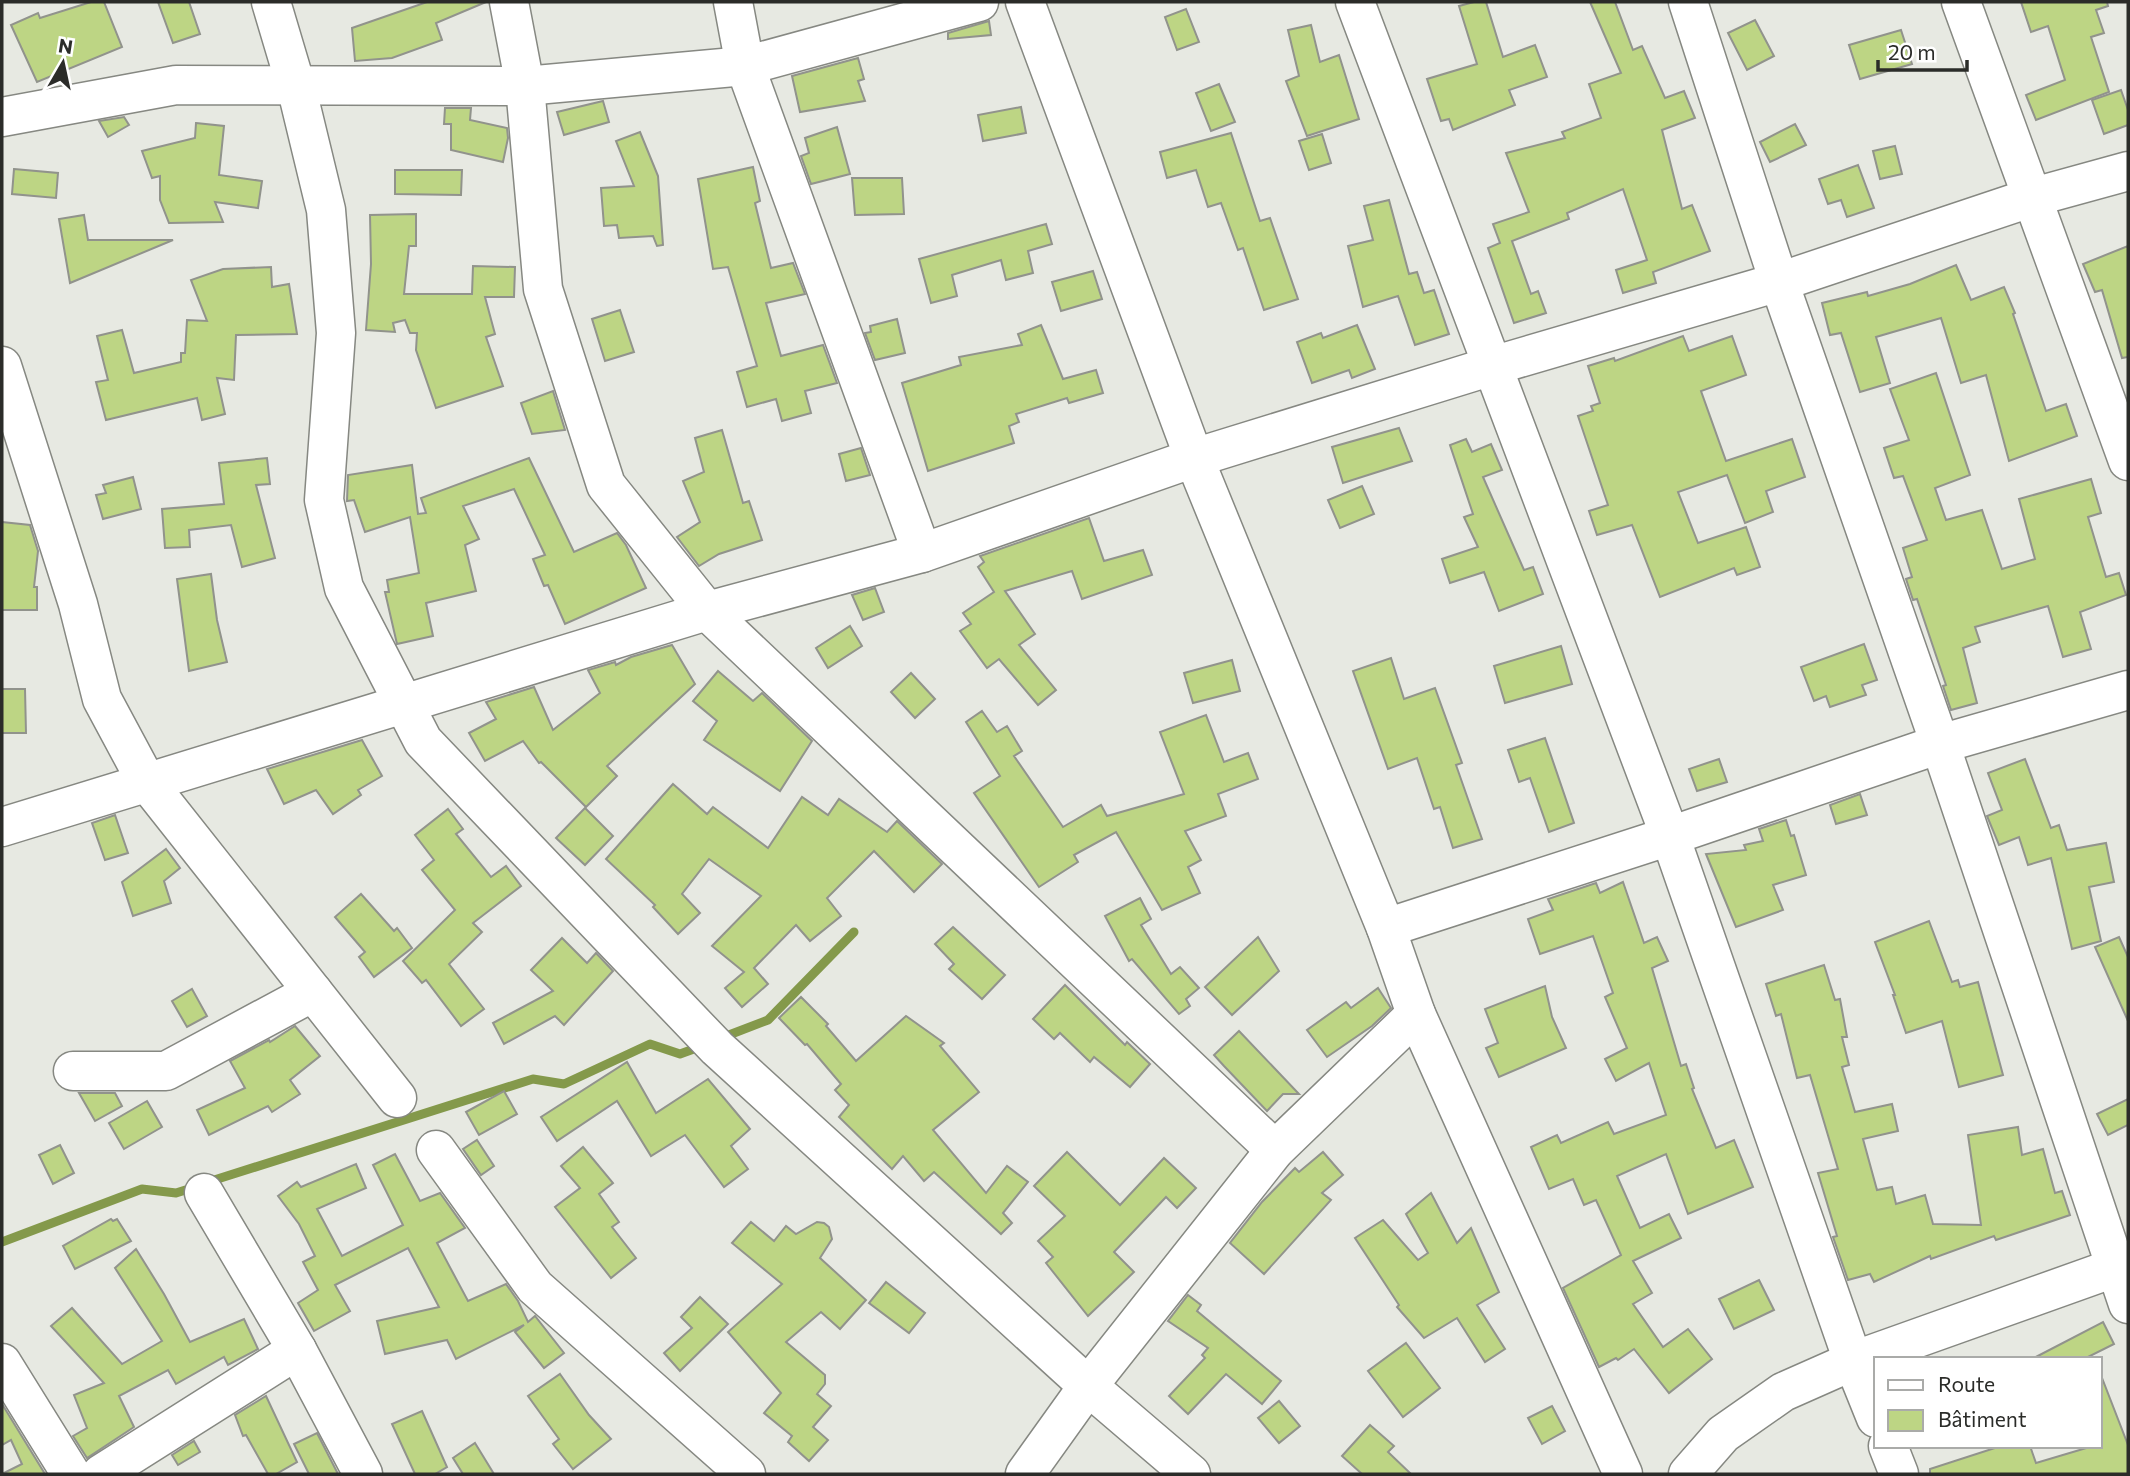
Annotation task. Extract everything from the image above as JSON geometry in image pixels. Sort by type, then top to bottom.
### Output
[{"type":"main road","points":[[271,2],[296,86],[327,210],[337,333],[324,500],[344,588],[423,741],[712,1041],[1088,1386],[1191,1474]]},
{"type":"main road","points":[[509,2],[525,86],[543,289],[606,485],[707,611],[1275,1150]]},
{"type":"main road","points":[[733,2],[746,66],[922,553]]},
{"type":"main road","points":[[2,117],[176,85],[525,86],[746,66],[979,2]]},
{"type":"main road","points":[[1025,2],[1194,458],[1386,928],[1416,1014],[1623,1474]]},
{"type":"main road","points":[[1355,2],[1670,836],[1853,1360],[1874,1413]]},
{"type":"main road","points":[[1688,2],[1779,282],[2121,1265],[2128,1304]]},
{"type":"main road","points":[[1961,2],[2128,461]]},
{"type":"main road","points":[[2,827],[707,611],[922,553],[1194,458],[1492,366],[1779,282],[2031,198],[2128,171]]},
{"type":"main road","points":[[2,366],[78,604],[102,699],[146,781],[397,1098]]},
{"type":"main road","points":[[1386,928],[1670,836],[1940,744],[2128,690]]},
{"type":"main road","points":[[73,1071],[166,1071],[313,992]]},
{"type":"main road","points":[[1026,1474],[1088,1386],[1275,1150],[1416,1014]]},
{"type":"main road","points":[[436,1150],[535,1287],[746,1474]]},
{"type":"main road","points":[[204,1192],[297,1350],[363,1474]]},
{"type":"main road","points":[[1688,1474],[1723,1434],[1783,1392],[1853,1360],[2121,1265]]},
{"type":"main road","points":[[101,1474],[297,1350]]},
{"type":"main road","points":[[2,1363],[71,1474]]},
{"type":"main road","points":[[1889,1448],[1899,1474]]},
{"type":"building","points":[[91,2],[104,2],[122,47],[37,82],[11,25],[38,13],[40,18]]},
{"type":"building","points":[[158,2],[189,2],[200,34],[173,43]]},
{"type":"building","points":[[427,2],[486,2],[436,23],[442,40],[392,58],[355,61],[352,28]]},
{"type":"building","points":[[1486,2],[1503,57],[1535,45],[1547,77],[1509,90],[1515,105],[1453,130],[1449,119],[1441,121],[1427,79],[1477,64],[1459,6]]},
{"type":"building","points":[[1590,2],[1615,2],[1633,50],[1642,46],[1665,98],[1684,91],[1695,118],[1662,130],[1682,209],[1692,205],[1710,251],[1653,272],[1656,283],[1623,293],[1616,270],[1647,260],[1623,189],[1567,213],[1569,219],[1512,241],[1531,294],[1538,291],[1546,313],[1514,323],[1488,248],[1500,243],[1493,224],[1529,212],[1506,153],[1565,138],[1562,132],[1601,118],[1589,84],[1621,73]]},
{"type":"building","points":[[2021,2],[2107,2],[2108,6],[2096,10],[2104,33],[2091,37],[2109,92],[2036,120],[2026,95],[2065,80],[2048,26],[2031,32]]},
{"type":"building","points":[[1186,9],[1199,42],[1177,50],[1165,17]]},
{"type":"building","points":[[1755,20],[1774,56],[1747,70],[1728,33]]},
{"type":"building","points":[[989,21],[991,35],[948,39],[948,33]]},
{"type":"building","points":[[1311,25],[1320,62],[1339,55],[1359,119],[1307,136],[1286,81],[1299,76],[1288,30]]},
{"type":"building","points":[[1901,30],[1912,64],[1860,79],[1849,45]]},
{"type":"building","points":[[858,58],[864,79],[858,81],[865,101],[800,112],[792,76]]},
{"type":"building","points":[[1219,84],[1235,122],[1211,131],[1196,93]]},
{"type":"building","points":[[2121,90],[2128,110],[2128,125],[2104,134],[2092,100]]},
{"type":"building","points":[[603,101],[609,122],[564,135],[557,112]]},
{"type":"building","points":[[1021,107],[1026,133],[983,141],[978,115]]},
{"type":"building","points":[[445,108],[471,108],[470,120],[507,128],[508,138],[503,162],[451,150],[451,124],[444,124]]},
{"type":"building","points":[[124,117],[129,125],[108,137],[99,121]]},
{"type":"building","points":[[196,123],[224,126],[219,175],[262,181],[258,208],[215,202],[223,222],[169,223],[160,200],[160,176],[152,178],[142,151],[195,138]]},
{"type":"building","points":[[1795,124],[1806,145],[1770,162],[1760,142]]},
{"type":"building","points":[[837,127],[850,174],[811,184],[801,156],[809,153],[805,138]]},
{"type":"building","points":[[640,132],[658,176],[663,245],[657,246],[653,236],[619,238],[617,225],[604,226],[601,188],[634,186],[616,141]]},
{"type":"building","points":[[1231,133],[1260,221],[1270,218],[1298,299],[1264,310],[1243,248],[1238,250],[1221,203],[1208,207],[1196,170],[1167,178],[1160,152]]},
{"type":"building","points":[[1322,134],[1331,163],[1309,170],[1299,141]]},
{"type":"building","points":[[1895,146],[1902,174],[1880,179],[1873,151]]},
{"type":"building","points":[[1858,165],[1874,208],[1847,217],[1841,200],[1828,204],[1819,179]]},
{"type":"building","points":[[753,167],[760,201],[755,203],[771,268],[793,263],[805,294],[766,303],[781,356],[823,345],[837,383],[805,391],[811,413],[782,421],[776,399],[747,407],[737,372],[757,366],[728,267],[713,269],[698,179]]},
{"type":"building","points":[[14,169],[58,173],[56,198],[12,194]]},
{"type":"building","points":[[395,170],[462,170],[461,195],[395,194]]},
{"type":"building","points":[[852,178],[902,178],[904,214],[855,215]]},
{"type":"building","points":[[1389,200],[1409,274],[1417,272],[1424,293],[1434,290],[1449,334],[1415,345],[1398,296],[1363,307],[1348,246],[1373,240],[1364,206]]},
{"type":"building","points":[[416,214],[416,246],[409,246],[404,294],[472,294],[473,266],[515,267],[514,297],[485,297],[495,334],[486,337],[503,386],[436,408],[416,350],[417,333],[410,333],[405,320],[393,323],[395,332],[366,330],[371,264],[370,215]]},
{"type":"building","points":[[84,215],[88,240],[173,240],[70,283],[59,219]]},
{"type":"building","points":[[1046,224],[1052,244],[1028,251],[1033,273],[1006,280],[1001,260],[952,275],[957,296],[931,303],[919,259]]},
{"type":"building","points":[[2128,246],[2128,357],[2122,358],[2102,290],[2095,292],[2083,264]]},
{"type":"building","points":[[1956,265],[1971,300],[2004,287],[2046,411],[2066,404],[2077,436],[2009,461],[1986,375],[1961,383],[1941,318],[1876,337],[1890,383],[1860,392],[1841,333],[1830,335],[1822,303],[1867,292],[1868,296],[1910,284]]},
{"type":"building","points":[[271,267],[272,287],[289,284],[297,334],[236,335],[234,380],[217,378],[225,414],[202,420],[197,398],[106,420],[96,382],[108,380],[97,336],[122,330],[134,373],[181,362],[181,353],[185,353],[187,320],[207,321],[191,280],[223,269]]},
{"type":"building","points":[[1093,271],[1102,299],[1061,311],[1052,282]]},
{"type":"building","points":[[620,310],[634,352],[605,361],[592,319]]},
{"type":"building","points":[[897,319],[905,353],[875,360],[865,333],[871,332],[870,326]]},
{"type":"building","points":[[1041,325],[1063,379],[1096,370],[1103,393],[1069,403],[1067,398],[1016,414],[1019,422],[1009,426],[1014,443],[928,471],[902,383],[961,365],[959,357],[1022,345],[1018,334]]},
{"type":"building","points":[[1357,325],[1375,369],[1352,378],[1349,370],[1312,383],[1297,342],[1321,333],[1323,338]]},
{"type":"building","points":[[1683,336],[1689,351],[1732,336],[1746,375],[1701,391],[1726,461],[1792,439],[1805,477],[1766,491],[1773,512],[1745,523],[1727,475],[1678,492],[1698,543],[1746,527],[1760,567],[1737,575],[1734,568],[1660,597],[1632,525],[1597,535],[1589,511],[1608,505],[1578,416],[1593,411],[1591,406],[1600,403],[1588,366],[1614,358],[1615,361]]},
{"type":"building","points":[[1936,373],[1970,475],[1935,488],[1946,520],[1982,510],[2002,569],[2035,559],[2019,499],[2091,479],[2101,513],[2088,517],[2106,577],[2119,573],[2126,595],[2080,612],[2091,649],[2063,657],[2048,606],[1975,627],[1980,642],[1963,648],[1977,703],[1951,710],[1943,686],[1946,685],[1917,599],[1913,600],[1906,579],[1912,577],[1903,548],[1927,540],[1903,476],[1894,478],[1884,448],[1909,440],[1890,389]]},
{"type":"building","points":[[553,391],[565,430],[532,434],[521,403]]},
{"type":"building","points":[[1399,428],[1412,461],[1343,483],[1332,447]]},
{"type":"building","points":[[722,430],[743,503],[749,501],[762,540],[719,554],[699,566],[677,537],[700,522],[683,481],[704,472],[695,438]]},
{"type":"building","points":[[1466,439],[1472,452],[1491,444],[1502,470],[1483,477],[1524,570],[1533,567],[1543,594],[1499,611],[1484,572],[1450,583],[1442,559],[1478,547],[1464,517],[1473,514],[1450,445]]},
{"type":"building","points":[[861,448],[870,475],[846,481],[839,454]]},
{"type":"building","points":[[267,458],[270,484],[256,485],[275,558],[242,567],[231,525],[189,530],[190,547],[165,548],[162,509],[224,504],[219,463]]},
{"type":"building","points":[[529,458],[574,552],[617,533],[626,545],[646,588],[565,624],[533,559],[545,555],[514,489],[463,506],[479,539],[465,545],[476,591],[426,603],[433,636],[397,644],[385,592],[389,592],[387,580],[419,573],[410,517],[365,532],[354,500],[347,501],[348,475],[412,465],[418,514],[426,513],[421,498]]},
{"type":"building","points":[[133,477],[141,509],[103,519],[96,495],[106,493],[103,485]]},
{"type":"building","points":[[1362,486],[1374,514],[1340,528],[1328,500]]},
{"type":"building","points":[[1089,518],[1104,561],[1143,550],[1152,575],[1082,599],[1072,571],[1005,591],[1035,634],[1019,645],[1056,690],[1038,705],[999,659],[987,668],[960,631],[971,624],[963,613],[994,592],[978,567],[984,562],[980,556]]},
{"type":"building","points":[[2,522],[30,525],[38,551],[34,587],[37,587],[37,610],[2,610]]},
{"type":"building","points":[[211,574],[217,620],[227,662],[189,671],[177,579]]},
{"type":"building","points":[[875,588],[884,612],[863,620],[852,595]]},
{"type":"building","points":[[850,626],[862,646],[828,668],[816,648]]},
{"type":"building","points":[[1864,644],[1877,680],[1862,685],[1866,695],[1830,707],[1826,696],[1814,701],[1801,667]]},
{"type":"building","points":[[672,645],[695,684],[607,766],[617,776],[586,807],[539,763],[523,741],[485,761],[469,733],[496,719],[486,702],[534,687],[553,730],[600,693],[588,670],[615,662],[616,665],[631,657]]},
{"type":"building","points":[[1561,646],[1572,684],[1505,703],[1494,666]]},
{"type":"building","points":[[1391,658],[1404,699],[1435,688],[1462,763],[1456,765],[1482,839],[1453,848],[1440,807],[1434,809],[1417,758],[1388,769],[1353,671]]},
{"type":"building","points":[[1232,660],[1240,691],[1193,703],[1184,673]]},
{"type":"building","points":[[718,671],[753,701],[762,693],[812,741],[780,791],[704,740],[717,721],[693,701]]},
{"type":"building","points":[[911,673],[935,699],[915,718],[891,692]]},
{"type":"building","points":[[2,689],[25,689],[26,733],[2,733]]},
{"type":"building","points":[[982,711],[997,732],[1007,726],[1022,751],[1014,756],[1063,827],[1101,805],[1107,816],[1184,794],[1160,732],[1206,715],[1224,762],[1248,753],[1258,779],[1218,794],[1226,816],[1185,831],[1201,860],[1188,867],[1200,893],[1162,910],[1116,832],[1074,855],[1078,862],[1039,887],[974,793],[1000,776],[966,722]]},
{"type":"building","points":[[1545,738],[1574,823],[1549,832],[1530,778],[1519,782],[1508,750]]},
{"type":"building","points":[[362,740],[382,776],[358,790],[361,795],[333,814],[316,790],[284,804],[267,769]]},
{"type":"building","points":[[1719,759],[1727,782],[1697,791],[1689,769]]},
{"type":"building","points":[[2025,759],[2051,828],[2059,825],[2067,850],[2106,843],[2114,882],[2089,887],[2101,941],[2072,949],[2051,858],[2028,865],[2019,837],[1999,845],[1987,816],[2002,810],[1988,773]]},
{"type":"building","points":[[673,784],[707,814],[713,807],[768,848],[802,797],[828,815],[839,799],[887,832],[897,821],[942,864],[914,892],[874,851],[827,898],[841,916],[810,941],[796,925],[754,968],[768,984],[742,1007],[725,988],[744,972],[712,946],[761,896],[709,859],[682,894],[700,913],[678,934],[653,907],[655,905],[606,859]]},
{"type":"building","points":[[1860,794],[1867,815],[1836,824],[1830,805]]},
{"type":"building","points":[[585,808],[613,836],[585,865],[556,838]]},
{"type":"building","points":[[448,809],[463,829],[456,834],[491,877],[506,866],[521,886],[473,923],[482,932],[449,964],[484,1009],[461,1026],[426,980],[422,983],[403,961],[455,910],[422,870],[434,860],[415,835]]},
{"type":"building","points":[[115,815],[128,853],[105,860],[92,823]]},
{"type":"building","points":[[1786,820],[1791,836],[1794,835],[1806,875],[1773,885],[1783,910],[1736,927],[1706,854],[1746,850],[1744,845],[1763,841],[1759,829]]},
{"type":"building","points":[[166,849],[180,868],[164,881],[171,903],[133,916],[122,882]]},
{"type":"building","points":[[1623,882],[1644,943],[1657,937],[1668,961],[1652,968],[1681,1066],[1686,1064],[1694,1088],[1692,1089],[1716,1148],[1734,1140],[1753,1187],[1688,1214],[1666,1154],[1617,1176],[1640,1228],[1669,1214],[1681,1238],[1633,1261],[1652,1293],[1633,1304],[1663,1347],[1688,1329],[1712,1359],[1669,1393],[1634,1349],[1618,1360],[1616,1358],[1599,1367],[1563,1288],[1621,1255],[1596,1200],[1584,1205],[1573,1179],[1549,1189],[1531,1147],[1557,1135],[1561,1143],[1608,1122],[1614,1134],[1666,1115],[1649,1063],[1616,1081],[1605,1059],[1627,1048],[1605,997],[1613,993],[1593,936],[1540,954],[1528,919],[1553,910],[1548,899],[1596,883],[1600,893]]},
{"type":"building","points":[[361,894],[394,931],[397,928],[412,948],[374,977],[359,957],[365,952],[335,917]]},
{"type":"building","points":[[1140,898],[1151,919],[1141,925],[1171,974],[1180,967],[1199,988],[1186,999],[1190,1006],[1179,1014],[1132,959],[1129,961],[1105,916]]},
{"type":"building","points":[[1929,921],[1952,982],[1958,980],[1960,987],[1978,982],[2003,1075],[1959,1087],[1942,1021],[1906,1033],[1875,942]]},
{"type":"building","points":[[953,927],[1005,975],[982,999],[949,969],[954,964],[935,944]]},
{"type":"building","points":[[1258,937],[1279,971],[1232,1015],[1205,987]]},
{"type":"building","points":[[2119,937],[2128,957],[2128,1021],[2095,947]]},
{"type":"building","points":[[562,938],[587,963],[596,953],[613,971],[564,1025],[555,1016],[504,1044],[493,1023],[553,991],[531,970]]},
{"type":"building","points":[[1824,965],[1835,1000],[1840,999],[1847,1037],[1842,1037],[1849,1065],[1842,1067],[1855,1112],[1892,1104],[1898,1131],[1863,1139],[1877,1190],[1892,1187],[1896,1204],[1925,1195],[1933,1224],[1981,1225],[1968,1135],[2018,1127],[2022,1155],[2043,1149],[2055,1193],[2062,1191],[2070,1215],[1996,1240],[1994,1236],[1931,1259],[1930,1256],[1874,1282],[1870,1274],[1848,1280],[1833,1237],[1837,1236],[1818,1173],[1838,1169],[1810,1075],[1797,1078],[1781,1014],[1776,1016],[1766,984]]},
{"type":"building","points":[[1065,985],[1125,1045],[1127,1042],[1150,1064],[1130,1087],[1094,1057],[1090,1062],[1060,1033],[1054,1039],[1033,1019]]},
{"type":"building","points":[[1545,986],[1552,1017],[1566,1048],[1499,1077],[1486,1048],[1498,1043],[1485,1009]]},
{"type":"building","points":[[1378,988],[1391,1008],[1372,1026],[1327,1057],[1307,1030],[1346,1002],[1351,1008]]},
{"type":"building","points":[[192,989],[207,1016],[187,1027],[172,1001]]},
{"type":"building","points":[[801,997],[828,1024],[826,1026],[856,1061],[906,1016],[944,1043],[940,1046],[979,1092],[933,1130],[986,1193],[1007,1166],[1028,1182],[1003,1213],[1012,1223],[1001,1234],[934,1172],[924,1181],[903,1156],[892,1169],[839,1117],[849,1105],[835,1090],[841,1084],[807,1044],[779,1018]]},
{"type":"building","points":[[295,1026],[320,1056],[290,1080],[300,1094],[272,1112],[268,1106],[209,1135],[197,1110],[245,1088],[230,1061],[269,1040],[270,1042]]},
{"type":"building","points":[[1239,1031],[1299,1094],[1283,1094],[1267,1111],[1224,1066],[1214,1055]]},
{"type":"building","points":[[627,1062],[656,1113],[708,1079],[750,1129],[731,1146],[748,1169],[724,1187],[685,1135],[651,1156],[617,1101],[557,1141],[541,1117]]},
{"type":"building","points":[[504,1091],[517,1114],[479,1135],[466,1112]]},
{"type":"building","points":[[79,1093],[115,1093],[122,1106],[95,1121]]},
{"type":"building","points":[[2128,1099],[2128,1125],[2108,1135],[2097,1114]]},
{"type":"building","points":[[147,1101],[162,1127],[124,1149],[109,1123]]},
{"type":"building","points":[[477,1140],[494,1166],[481,1175],[463,1149]]},
{"type":"building","points":[[60,1145],[74,1173],[53,1184],[39,1155]]},
{"type":"building","points":[[583,1147],[613,1183],[599,1194],[619,1222],[612,1227],[636,1258],[611,1278],[555,1207],[580,1188],[561,1166]]},
{"type":"building","points":[[1067,1152],[1120,1205],[1164,1158],[1196,1188],[1177,1208],[1166,1197],[1114,1252],[1134,1272],[1088,1316],[1046,1263],[1053,1257],[1038,1241],[1065,1216],[1034,1186]]},
{"type":"building","points":[[1323,1152],[1343,1175],[1322,1193],[1331,1200],[1264,1274],[1230,1243],[1262,1202],[1295,1168],[1299,1172]]},
{"type":"building","points":[[395,1154],[420,1201],[440,1193],[465,1228],[437,1243],[468,1301],[506,1284],[528,1322],[535,1316],[564,1353],[544,1368],[515,1332],[524,1325],[456,1359],[447,1340],[385,1354],[377,1321],[439,1307],[408,1248],[335,1285],[350,1311],[314,1331],[298,1303],[318,1290],[303,1262],[315,1256],[299,1224],[278,1196],[297,1182],[301,1187],[356,1164],[366,1188],[317,1209],[342,1256],[403,1225],[373,1165]]},
{"type":"building","points":[[1431,1193],[1457,1243],[1471,1228],[1499,1292],[1477,1305],[1505,1349],[1485,1362],[1457,1318],[1424,1338],[1397,1307],[1399,1305],[1355,1238],[1383,1220],[1418,1260],[1428,1253],[1406,1214]]},
{"type":"building","points":[[111,1219],[117,1219],[131,1241],[75,1269],[63,1246]]},
{"type":"building","points":[[751,1222],[774,1241],[786,1226],[796,1234],[817,1222],[824,1223],[829,1227],[832,1239],[820,1258],[866,1300],[840,1329],[821,1312],[786,1342],[825,1375],[825,1384],[817,1394],[831,1406],[813,1427],[828,1440],[809,1461],[788,1442],[792,1436],[764,1413],[781,1393],[728,1332],[782,1284],[732,1243]]},
{"type":"building","points":[[136,1249],[190,1342],[244,1319],[258,1349],[228,1365],[224,1357],[176,1384],[168,1370],[119,1396],[134,1427],[87,1458],[73,1436],[87,1428],[74,1395],[104,1383],[51,1326],[72,1308],[122,1364],[162,1341],[115,1268]]},
{"type":"building","points":[[1759,1280],[1774,1310],[1734,1329],[1719,1299]]},
{"type":"building","points":[[886,1282],[925,1313],[909,1333],[869,1303]]},
{"type":"building","points":[[1188,1295],[1201,1305],[1197,1311],[1281,1381],[1262,1404],[1226,1374],[1188,1414],[1169,1396],[1205,1358],[1202,1355],[1208,1348],[1168,1321]]},
{"type":"building","points":[[700,1297],[728,1324],[680,1371],[664,1353],[692,1328],[681,1317]]},
{"type":"building","points":[[2103,1322],[2114,1344],[2088,1357],[2036,1357]]},
{"type":"building","points":[[1406,1343],[1440,1388],[1403,1417],[1368,1371]]},
{"type":"building","points":[[560,1374],[589,1415],[611,1439],[573,1469],[553,1444],[559,1439],[528,1396]]},
{"type":"building","points":[[2102,1378],[2128,1445],[2128,1474],[1930,1474],[1930,1469],[1995,1448],[2031,1448],[2036,1463],[2086,1448],[2102,1448]]},
{"type":"building","points":[[266,1396],[297,1462],[276,1474],[268,1474],[246,1435],[243,1436],[235,1415]]},
{"type":"building","points":[[1279,1401],[1300,1426],[1279,1443],[1258,1418]]},
{"type":"building","points":[[2,1404],[45,1474],[2,1474],[22,1464],[11,1440],[2,1445]]},
{"type":"building","points":[[1552,1406],[1565,1431],[1542,1444],[1528,1418]]},
{"type":"building","points":[[422,1411],[447,1467],[435,1474],[415,1474],[392,1424]]},
{"type":"building","points":[[1370,1425],[1394,1446],[1388,1452],[1411,1474],[1362,1474],[1342,1456]]},
{"type":"building","points":[[317,1433],[338,1474],[309,1474],[294,1444]]},
{"type":"building","points":[[194,1441],[200,1452],[178,1465],[172,1455]]},
{"type":"building","points":[[475,1443],[494,1474],[463,1474],[453,1458]]},
{"type":"waterway","points":[[721,1038],[768,1020],[854,932]]},
{"type":"waterway","points":[[208,1182],[533,1079],[564,1084],[650,1044],[680,1054],[702,1046]]},
{"type":"waterway","points":[[2,1242],[142,1189],[176,1193],[195,1187]]}]
